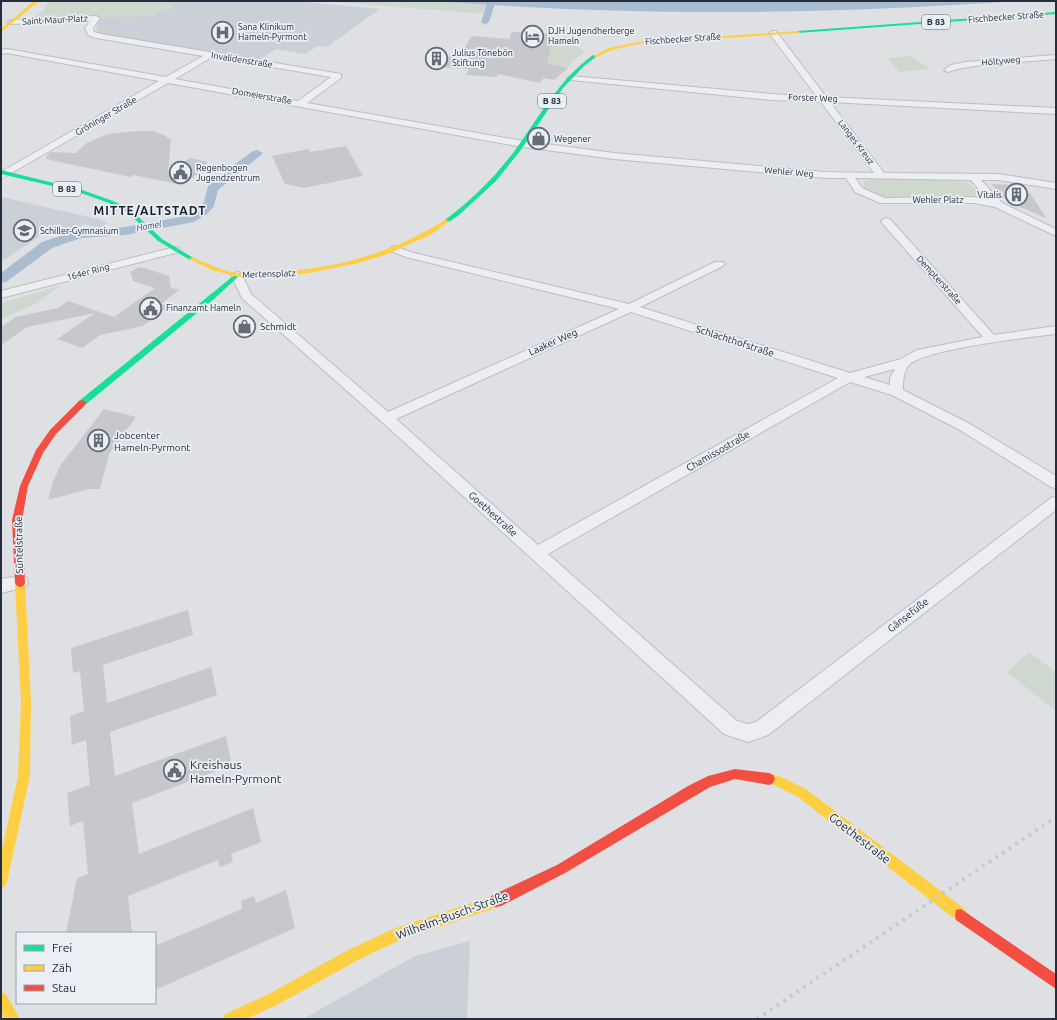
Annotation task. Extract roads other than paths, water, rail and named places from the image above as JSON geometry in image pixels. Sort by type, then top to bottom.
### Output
[{"type":"main road","points":[[5,27],[35,3]]},
{"type":"main road","name":"Fischbecker Straße","points":[[394,249],[432,232],[472,202],[523,144],[536,123],[571,78],[594,57],[617,46],[638,43],[1056,13]]},
{"type":"main road","name":"Mertensplatz","points":[[2,174],[97,196],[126,209],[152,233],[174,250],[237,275],[284,275],[313,272],[342,266],[394,249]]},
{"type":"main road","name":"Süntelstraße","points":[[1,882],[6,838],[24,776],[26,723],[17,520],[24,486],[39,452],[53,432],[80,405],[212,298],[237,275]]},
{"type":"main road","name":"Goethestraße","points":[[735,774],[775,780],[802,793],[937,898],[1056,982]]},
{"type":"main road","name":"Wilhelm-Busch-Straße","points":[[230,1019],[272,1000],[353,955],[398,934],[498,900],[561,869],[692,790],[708,782],[735,774]]},
{"type":"main road","points":[[1,999],[12,1019]]},
{"type":"street","name":"Saint-Maur-Platz","points":[[5,27],[96,18],[89,28],[91,33],[99,36]]},
{"type":"street","name":"Langes Kreuz","points":[[773,33],[881,175]]},
{"type":"street","name":"Invalidenstraße","points":[[99,36],[338,76],[301,103]]},
{"type":"street","name":"Domeierstraße","points":[[1,52],[7,51],[168,79],[523,144]]},
{"type":"street","name":"Gröninger Straße","points":[[2,174],[168,79],[207,54]]},
{"type":"street","name":"Höltyweg","points":[[948,70],[955,66],[974,63],[1056,57]]},
{"type":"street","name":"Forster Weg","points":[[571,78],[727,93],[1056,111]]},
{"type":"street","name":"Wehler Weg","points":[[523,144],[629,158],[796,172],[849,176],[973,176],[1025,180],[1056,186]]},
{"type":"street","name":"Wehler Platz","points":[[849,176],[858,190],[870,197],[884,201],[974,200],[998,205]]},
{"type":"street","points":[[973,176],[998,205],[1056,233]]},
{"type":"street","name":"Dempterstraße","points":[[886,221],[991,339]]},
{"type":"street","name":"Schlachthofstraße","points":[[394,249],[410,255],[630,308],[897,392],[965,427],[1056,483]]},
{"type":"street","name":"164er Ring","points":[[1,295],[174,250]]},
{"type":"street","name":"Laaker Weg","points":[[386,418],[630,308],[719,264]]},
{"type":"street","name":"Goethestraße","points":[[237,275],[246,296],[386,418],[731,728],[748,733],[761,729]]},
{"type":"street","name":"Chamissostraße","points":[[537,553],[849,377],[905,362],[921,353],[991,339],[1056,330]]},
{"type":"street","points":[[897,392],[896,378],[905,362]]},
{"type":"street","name":"Gänsefüße","points":[[761,729],[1056,502]]},
{"type":"street","points":[[1,586],[20,582]]},
{"type":"water","points":[[430,1],[1016,1],[889,8],[762,12],[698,12],[571,9]]},
{"type":"waterway","name":"Hamel","points":[[485,22],[492,1]]},
{"type":"waterway","name":"Hamel","points":[[1,279],[47,245],[80,234],[125,231],[190,219],[203,211],[210,203],[212,189],[257,153]]},
{"type":"railway","points":[[757,1019],[1056,817]]},
{"type":"place","name":"Sana Klinikum Hameln-Pyrmont","points":[[223,32]]},
{"type":"place","name":"DJH Jugendherberge Hameln","points":[[532,36]]},
{"type":"place","name":"Julius Tönebön Stiftung","points":[[437,58]]},
{"type":"place","name":"Wegener","points":[[538,139]]},
{"type":"place","name":"Regenbogen Jugendzentrum","points":[[180,173]]},
{"type":"place","name":"Vitalis","points":[[1017,195]]},
{"type":"place","name":"Schiller-Gymnasium","points":[[25,231]]},
{"type":"place","name":"Finanzamt Hameln","points":[[151,308]]},
{"type":"place","name":"Schmidt","points":[[245,326]]},
{"type":"place","name":"Jobcenter Hameln-Pyrmont","points":[[99,441]]},
{"type":"place","name":"Kreishaus Hameln-Pyrmont","points":[[174,771]]},
{"type":"district","name":"MITTE/ALTSTADT","points":[[150,210]]}]
